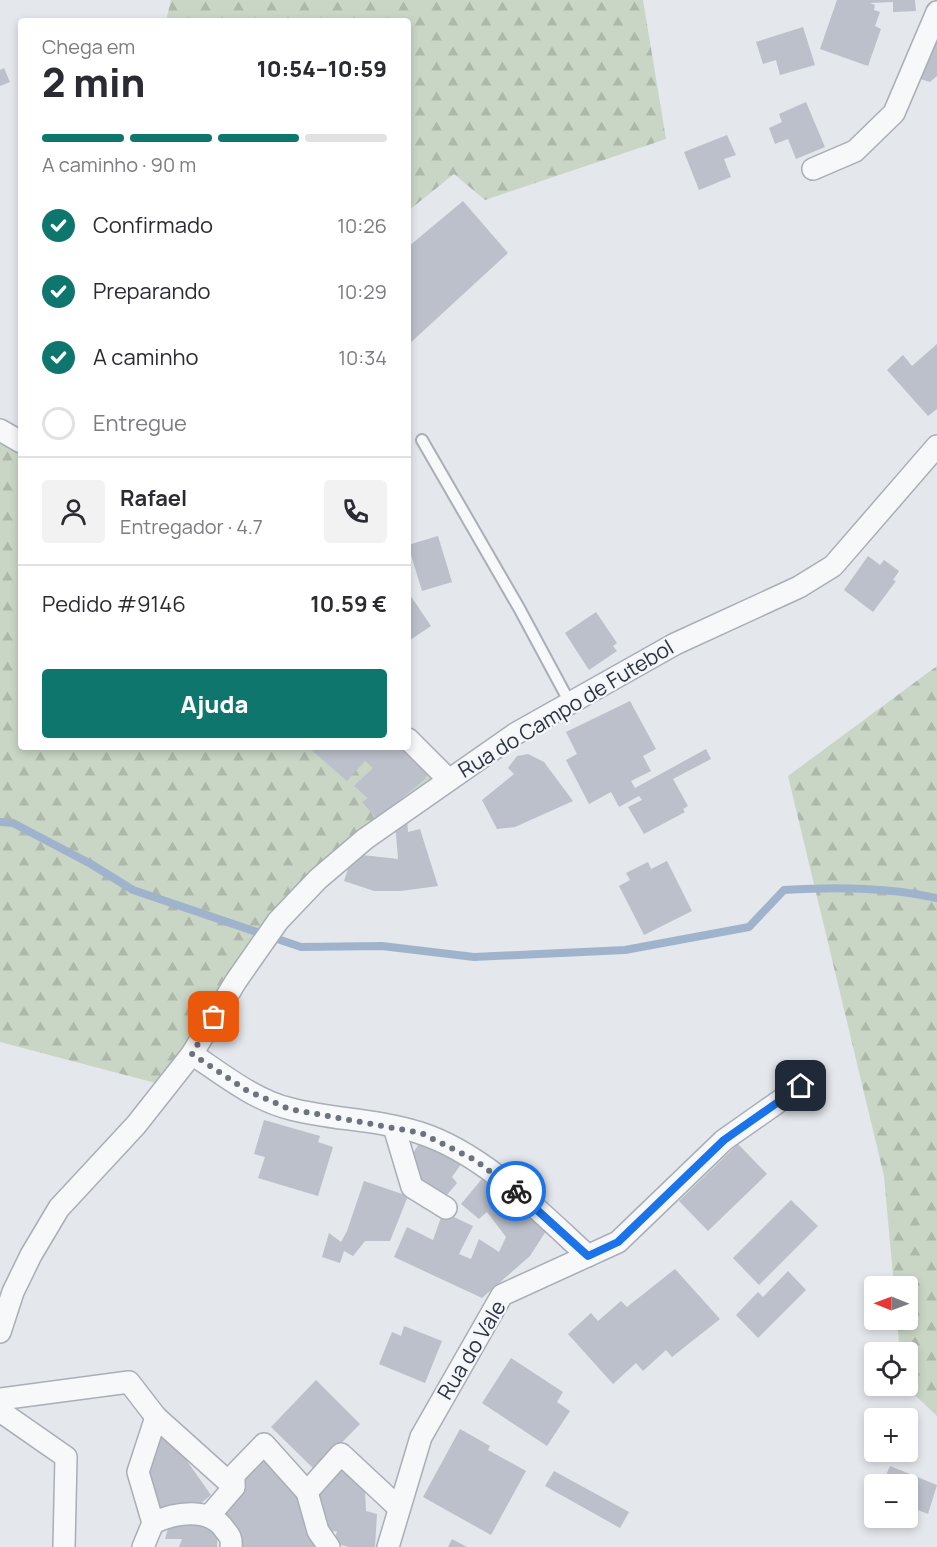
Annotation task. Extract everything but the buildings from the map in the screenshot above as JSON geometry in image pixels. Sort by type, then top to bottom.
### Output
[{"type":"street","points":[[813,169],[855,151],[894,113],[937,12]]},
{"type":"street","points":[[0,430],[18,440]]},
{"type":"street","name":"Rua do Campo de Futebol","points":[[0,1332],[13,1292],[31,1255],[59,1208],[136,1125],[192,1054],[236,981],[278,921],[318,879],[357,846],[448,779],[515,734],[675,644],[799,587],[833,566],[937,446]]},
{"type":"street","points":[[411,742],[448,779]]},
{"type":"street","points":[[192,1054],[246,1090],[289,1109],[421,1133],[475,1160],[504,1180],[588,1256]]},
{"type":"street","name":"Rua do Vale","points":[[388,1547],[421,1437],[502,1295],[618,1242],[724,1140],[801,1086]]},
{"type":"street","points":[[394,1127],[412,1187],[446,1208]]},
{"type":"street","points":[[0,1399],[129,1382],[156,1417],[234,1487]]},
{"type":"street","points":[[0,1411],[66,1457],[64,1547]]},
{"type":"street","points":[[143,1547],[153,1523],[138,1472],[156,1417]]},
{"type":"street","points":[[210,1515],[234,1487],[234,1475],[264,1444],[308,1492],[318,1531],[329,1547]]},
{"type":"street","points":[[308,1492],[341,1454],[399,1508]]},
{"type":"street","points":[[153,1523],[169,1516],[210,1515],[219,1521],[232,1539],[231,1547]]},
{"type":"lane","points":[[422,440],[519,608],[570,703]]},
{"type":"green space","points":[[171,0],[643,0],[666,139],[485,200],[454,174],[411,209],[411,18],[167,18]]},
{"type":"green space","points":[[0,430],[18,440],[18,750],[411,749],[448,779],[318,879],[167,1086],[0,1042]]},
{"type":"green space","points":[[937,666],[937,1416],[916,1396],[918,1396],[918,1342],[899,1342],[898,1330],[918,1330],[918,1276],[893,1276],[884,1176],[788,776]]},
{"type":"waterway","points":[[0,822],[13,823],[91,864],[133,890],[301,947],[382,946],[474,957],[625,950],[749,927],[784,890],[861,889],[937,898]]},
{"type":"way so far","points":[[214,1017],[192,1054],[246,1090],[289,1109],[421,1133],[475,1160],[516,1191]]},
{"type":"route","points":[[516,1191],[588,1256],[618,1242],[724,1140],[801,1086]]}]
